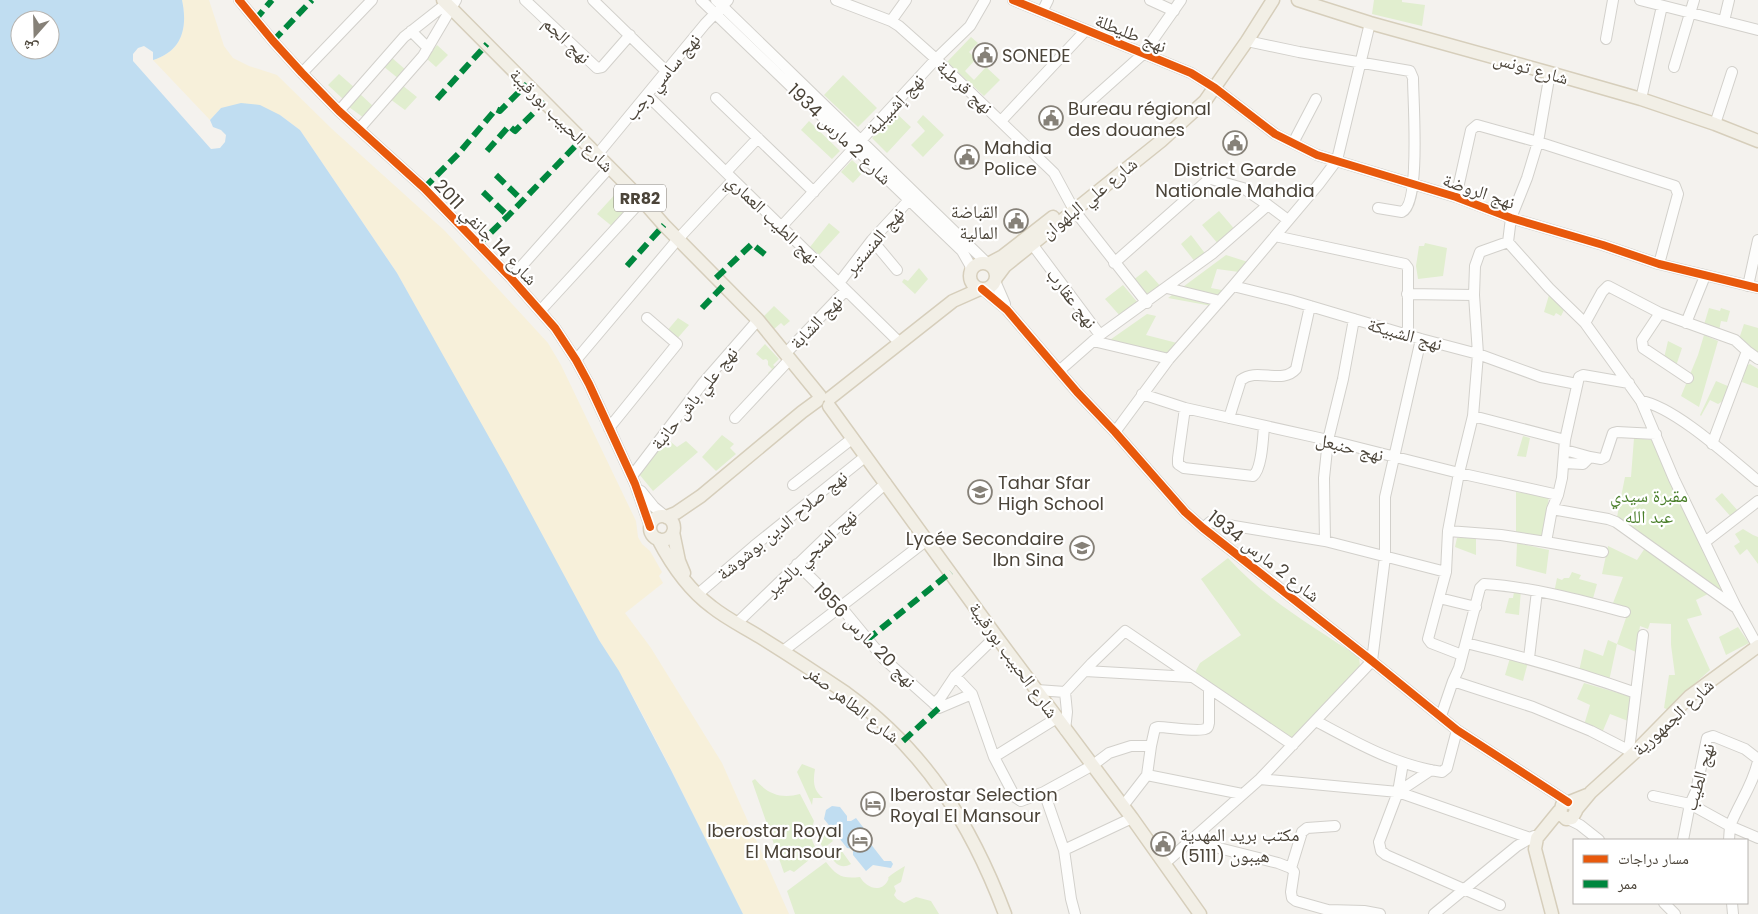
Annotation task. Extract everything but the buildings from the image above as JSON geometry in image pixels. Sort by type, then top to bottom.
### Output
[{"type":"main road","name":"شارع علي البلهوان","points":[[1212,86],[1262,0]]},
{"type":"main road","name":"شارع علي البلهوان","points":[[996,279],[1005,266],[1029,241],[1158,138],[1198,96],[1212,86],[1247,41],[1273,0]]},
{"type":"main road","name":"شارع تونس","points":[[1300,0],[1370,24],[1641,99],[1758,141]]},
{"type":"main road","name":"شارع الحبيب بورقيبة","points":[[449,2],[758,320],[788,356],[853,438],[1065,730],[1132,818],[1200,914]]},
{"type":"main road","name":"شارع علي البلهوان","points":[[988,264],[1029,241]]},
{"type":"main road","points":[[702,496],[667,539],[658,539],[651,533],[650,527],[655,518],[666,517],[676,513],[702,496],[802,412],[824,402],[953,300],[990,287],[996,279],[994,269],[988,264],[976,266],[953,300]]},
{"type":"main road","points":[[970,274],[973,284],[981,289]]},
{"type":"main road","points":[[666,517],[673,524],[673,532]]},
{"type":"main road","name":"شارع الطاهر صفر","points":[[673,532],[679,561],[689,584]]},
{"type":"main road","name":"شارع الطاهر صفر","points":[[658,539],[672,564],[712,607],[847,694],[903,741],[927,768],[960,817],[977,849],[1005,914]]},
{"type":"main road","name":"شارع الجمهورية","points":[[1568,811],[1591,792],[1690,696],[1758,646]]},
{"type":"main road","points":[[1552,914],[1536,856],[1536,838],[1568,811]]},
{"type":"street","name":"شارع 14 جانفي 2011","points":[[239,0],[302,73],[359,129],[424,188],[511,278],[555,328],[576,360],[634,480],[650,527]]},
{"type":"street","points":[[302,73],[372,0]]},
{"type":"street","name":"نهج الجم","points":[[525,0],[597,68],[602,67],[630,36]]},
{"type":"street","points":[[594,0],[666,71]]},
{"type":"street","name":"شارع 2 مارس 1934","points":[[702,0],[720,5],[858,144],[909,200],[962,251],[970,265],[970,274]]},
{"type":"street","name":"نهج قرطبة","points":[[836,0],[891,21],[899,26],[1001,120],[1054,173],[1072,207],[1147,303]]},
{"type":"street","points":[[891,21],[906,0]]},
{"type":"street","name":"نهج إشبيلية","points":[[781,227],[936,59],[970,26],[985,0]]},
{"type":"street","name":"نهج طليطلة","points":[[1013,0],[1191,74],[1212,86]]},
{"type":"street","points":[[1042,12],[1048,0]]},
{"type":"street","points":[[1150,0],[1174,11]]},
{"type":"street","points":[[1086,105],[1143,54],[1182,0]]},
{"type":"street","points":[[1606,38],[1613,0]]},
{"type":"street","points":[[1640,0],[1758,30]]},
{"type":"street","points":[[1687,0],[1690,12]]},
{"type":"street","points":[[1674,67],[1694,0]]},
{"type":"street","points":[[1724,21],[1729,0]]},
{"type":"street","points":[[339,110],[410,31],[449,2]]},
{"type":"street","points":[[359,129],[423,56],[449,2]]},
{"type":"street","name":"نهج ساسي رجب","points":[[597,155],[720,5]]},
{"type":"street","points":[[1641,99],[1662,6]]},
{"type":"street","points":[[1115,432],[1169,359],[1233,286],[1337,160],[1370,24]]},
{"type":"street","points":[[1001,120],[1086,30]]},
{"type":"street","points":[[410,31],[428,48]]},
{"type":"street","points":[[1247,41],[1406,70],[1412,75],[1415,158],[1414,186],[1409,206],[1406,211],[1398,212],[1378,208]]},
{"type":"street","points":[[1715,124],[1732,72]]},
{"type":"street","points":[[1550,73],[1538,142],[1527,178],[1511,218],[1508,242],[1549,288],[1585,323],[1641,401],[1674,479],[1736,607],[1758,646]]},
{"type":"street","name":"نهج الروضة","points":[[1212,86],[1275,134],[1316,155],[1337,160],[1414,186],[1456,197],[1511,218],[1603,245],[1659,264],[1753,287]]},
{"type":"street","name":"نهج الطيب العماري","points":[[646,95],[900,343]]},
{"type":"street","points":[[716,98],[814,192]]},
{"type":"street","points":[[1293,143],[1316,100]]},
{"type":"street","points":[[1456,197],[1471,130],[1477,125],[1538,142],[1675,186],[1678,194],[1659,264]]},
{"type":"street","points":[[726,172],[758,138]]},
{"type":"street","name":"شارع 2 مارس 1934","points":[[858,144],[988,264]]},
{"type":"street","points":[[511,278],[609,168]]},
{"type":"street","points":[[1114,263],[1208,180],[1212,179],[1243,188],[1288,220]]},
{"type":"street","points":[[576,360],[678,239],[733,180]]},
{"type":"street","points":[[540,311],[642,200]]},
{"type":"street","name":"نهج المنستير","points":[[842,286],[872,240],[909,200]]},
{"type":"street","points":[[1059,370],[1096,338],[1147,303],[1215,251],[1268,205]]},
{"type":"street","points":[[1275,236],[1405,264],[1408,268],[1408,335]]},
{"type":"street","points":[[872,240],[897,270]]},
{"type":"street","points":[[1753,287],[1758,240]]},
{"type":"street","name":"نهج عقارب","points":[[1029,241],[1096,338]]},
{"type":"street","points":[[1462,655],[1431,643],[1428,639],[1446,572],[1448,531],[1459,473],[1473,416],[1478,354],[1474,295],[1475,266],[1478,253],[1508,242]]},
{"type":"street","points":[[1686,323],[1705,276]]},
{"type":"street","name":"شارع 2 مارس 1934","points":[[996,279],[1007,310]]},
{"type":"street","name":"نهج الشابة","points":[[735,418],[788,356],[842,286]]},
{"type":"street","name":"نهج الشبيكة","points":[[1233,286],[1478,354],[1541,377],[1577,384]]},
{"type":"street","points":[[1585,323],[1604,288],[1608,286],[1660,313],[1735,340],[1758,359]]},
{"type":"street","points":[[1167,288],[1220,301]]},
{"type":"street","name":"شارع 2 مارس 1934","points":[[981,289],[1007,310],[1077,392],[1185,512],[1441,716],[1456,730],[1526,776],[1568,811],[1580,825],[1599,839]]},
{"type":"street","points":[[1407,294],[1474,295]]},
{"type":"street","points":[[1229,418],[1243,378],[1255,375],[1287,376],[1296,369],[1310,306]]},
{"type":"street","points":[[1660,313],[1642,340],[1643,348],[1688,378]]},
{"type":"street","points":[[609,428],[677,344],[647,318]]},
{"type":"street","points":[[1325,541],[1324,478],[1328,440],[1343,379],[1354,319]]},
{"type":"street","name":"نهج علي باش حانبة","points":[[634,480],[703,383],[758,320]]},
{"type":"street","points":[[1096,338],[1169,359]]},
{"type":"street","points":[[1164,864],[1260,779],[1372,661],[1385,557],[1385,497],[1421,339]]},
{"type":"street","points":[[1712,444],[1747,351]]},
{"type":"street","points":[[1546,542],[1552,508],[1558,495],[1564,464],[1565,445],[1579,377],[1583,375],[1629,383]]},
{"type":"street","name":"نهج حنبعل","points":[[1142,394],[1185,408],[1558,495]]},
{"type":"street","points":[[1641,401],[1656,405],[1688,426],[1758,480]]},
{"type":"street","points":[[1185,408],[1178,458],[1178,464],[1184,468],[1253,476],[1258,469],[1264,426]]},
{"type":"street","points":[[1473,416],[1565,445],[1590,457],[1601,459],[1605,457],[1611,436],[1618,432],[1656,434]]},
{"type":"street","points":[[793,485],[853,438]]},
{"type":"street","name":"نهج صلاح الدين بوشوشة","points":[[698,594],[754,546],[866,456]]},
{"type":"street","points":[[1564,464],[1583,464],[1590,457]]},
{"type":"street","name":"شارع 14 جانفي 2011","points":[[634,480],[654,507],[666,517]]},
{"type":"street","name":"نهج المنجي بالخير","points":[[737,623],[797,564],[886,483]]},
{"type":"street","points":[[1705,542],[1758,500]]},
{"type":"street","points":[[1552,508],[1616,522],[1736,607]]},
{"type":"street","points":[[1203,528],[1210,522],[1325,541],[1446,572]]},
{"type":"street","points":[[1448,531],[1501,535],[1603,552]]},
{"type":"street","points":[[783,651],[927,540]]},
{"type":"street","name":"نهج 20 مارس 1956","points":[[797,564],[841,607],[884,659],[936,706]]},
{"type":"street","points":[[1441,716],[1459,668],[1480,588],[1484,584],[1567,596],[1625,612]]},
{"type":"street","points":[[1529,658],[1537,591]]},
{"type":"street","points":[[1439,598],[1476,608]]},
{"type":"street","points":[[1065,730],[1067,712],[1065,692],[1125,631],[1293,745]]},
{"type":"street","points":[[1453,681],[1533,707],[1591,731],[1632,752],[1636,693],[1643,635]]},
{"type":"street","points":[[936,706],[955,676],[996,636]]},
{"type":"street","points":[[1466,643],[1581,673],[1636,693]]},
{"type":"street","points":[[1085,671],[1192,677]]},
{"type":"street","points":[[955,676],[972,694],[994,757],[1018,800],[1024,800],[1044,792],[1092,765],[1109,753],[1132,746],[1150,746]]},
{"type":"street","points":[[1123,806],[1147,774],[1153,731],[1158,727],[1197,730],[1208,727],[1210,688]]},
{"type":"street","points":[[1037,690],[1065,692]]},
{"type":"street","points":[[936,706],[972,694]]},
{"type":"street","points":[[994,757],[1057,718]]},
{"type":"street","points":[[1316,721],[1403,763],[1442,772],[1447,768],[1456,730]]},
{"type":"street","name":"نهج الطيب","points":[[1683,839],[1707,738],[1713,736],[1744,749],[1758,760]]},
{"type":"street","points":[[1729,839],[1730,826],[1737,808],[1751,785],[1758,760]]},
{"type":"street","points":[[1403,763],[1398,792],[1379,842],[1381,851],[1386,855],[1500,905]]},
{"type":"street","points":[[1398,792],[1431,770]]},
{"type":"street","points":[[1147,774],[1242,794]]},
{"type":"street","points":[[1260,779],[1398,792],[1536,838]]},
{"type":"street","points":[[1044,792],[1064,850],[1075,914]]},
{"type":"street","points":[[1653,796],[1690,804],[1730,826],[1758,838]]},
{"type":"street","points":[[1064,850],[1132,818]]},
{"type":"street","points":[[1291,868],[1302,832],[1307,828],[1335,826]]},
{"type":"street","points":[[1434,914],[1517,846],[1536,838]]},
{"type":"street","points":[[1191,841],[1278,862],[1291,868],[1294,872],[1291,892],[1292,898],[1296,901],[1328,910],[1377,913]]},
{"type":"street","points":[[1665,904],[1675,914]]},
{"type":"green space","points":[[1374,0],[1402,0],[1402,2],[1425,5],[1422,26],[1372,14]]},
{"type":"green space","points":[[971,37],[978,43],[969,52],[976,59],[965,71],[974,80],[986,67],[1000,80],[984,96],[947,62]]},
{"type":"green space","points":[[437,45],[448,55],[436,67],[426,58]]},
{"type":"green space","points":[[391,57],[407,71],[399,79],[383,66]]},
{"type":"green space","points":[[339,74],[355,88],[343,99],[328,85]]},
{"type":"green space","points":[[843,75],[877,108],[858,127],[824,95]]},
{"type":"green space","points":[[402,85],[417,97],[405,110],[390,99]]},
{"type":"green space","points":[[359,93],[374,107],[364,118],[349,107]]},
{"type":"green space","points":[[896,113],[911,127],[887,153],[872,138]]},
{"type":"green space","points":[[923,115],[944,135],[923,157],[911,145],[925,131],[917,122]]},
{"type":"green space","points":[[809,121],[840,151],[832,159],[801,130]]},
{"type":"green space","points":[[852,160],[864,171],[853,183],[841,172]]},
{"type":"green space","points":[[620,189],[633,201],[633,204],[613,227],[597,214]]},
{"type":"green space","points":[[1219,211],[1237,232],[1219,245],[1202,225]]},
{"type":"green space","points":[[829,223],[840,232],[819,255],[810,247]]},
{"type":"green space","points":[[1191,235],[1207,256],[1196,263],[1181,244]]},
{"type":"green space","points":[[1425,243],[1447,248],[1443,276],[1418,279],[1416,266],[1419,246],[1424,246]]},
{"type":"green space","points":[[1226,255],[1251,263],[1239,272],[1217,269],[1211,288],[1227,291],[1212,306],[1168,298]]},
{"type":"green space","points":[[919,268],[928,279],[915,294],[902,282],[904,279],[908,281]]},
{"type":"green space","points":[[1146,270],[1163,289],[1149,299],[1132,281]]},
{"type":"green space","points":[[1123,285],[1138,303],[1121,317],[1105,299]]},
{"type":"green space","points":[[1549,295],[1564,310],[1561,316],[1556,313],[1554,316],[1544,312]]},
{"type":"green space","points":[[774,306],[790,321],[784,326],[781,323],[774,329],[763,317]]},
{"type":"green space","points":[[1709,308],[1720,311],[1721,308],[1730,311],[1727,322],[1721,321],[1719,331],[1703,328]]},
{"type":"green space","points":[[1147,314],[1156,316],[1146,335],[1177,343],[1166,357],[1107,342]]},
{"type":"green space","points":[[678,318],[689,325],[676,340],[666,332]]},
{"type":"green space","points":[[1744,324],[1758,328],[1758,355],[1752,351],[1749,345],[1739,339]]},
{"type":"green space","points":[[1704,335],[1718,341],[1699,407],[1681,396]]},
{"type":"green space","points":[[1668,341],[1682,348],[1676,366],[1664,358]]},
{"type":"green space","points":[[765,344],[779,359],[773,365],[777,368],[771,375],[768,373],[772,369],[768,365],[768,361],[766,359],[763,360],[756,354]]},
{"type":"green space","points":[[1750,364],[1758,369],[1758,388],[1742,382],[1746,366]]},
{"type":"green space","points":[[1716,381],[1730,387],[1726,402],[1723,401],[1718,404],[1710,400],[1701,416],[1700,415]]},
{"type":"green space","points":[[722,435],[734,444],[730,448],[736,454],[716,471],[702,457]]},
{"type":"green space","points":[[1523,436],[1530,438],[1526,457],[1517,456]]},
{"type":"green space","points":[[666,438],[677,447],[686,441],[698,452],[653,491],[639,474]]},
{"type":"green space","name":"مقبرة سيدي عبد الله","points":[[1634,438],[1652,440],[1678,500],[1723,590],[1717,592],[1617,517],[1625,477],[1631,477]]},
{"type":"green space","points":[[1516,492],[1549,497],[1542,540],[1516,536]]},
{"type":"green space","points":[[1722,493],[1739,512],[1732,518],[1715,499]]},
{"type":"green space","points":[[1743,529],[1758,537],[1758,564],[1747,549],[1740,555],[1734,546],[1740,542],[1735,534]]},
{"type":"green space","points":[[1457,538],[1476,538],[1476,555],[1455,547]]},
{"type":"green space","points":[[1517,543],[1549,550],[1546,574],[1516,566]]},
{"type":"green space","points":[[1608,546],[1637,560],[1645,548],[1710,593],[1696,600],[1702,615],[1687,619],[1710,670],[1691,687],[1671,711],[1664,708],[1669,675],[1675,675],[1671,645],[1671,624],[1650,623],[1648,629],[1640,626],[1636,652],[1617,644],[1629,609],[1613,603],[1623,577],[1602,574]]},
{"type":"green space","points":[[1228,558],[1258,587],[1359,657],[1360,666],[1292,738],[1193,676],[1200,663],[1241,635],[1201,579]]},
{"type":"green space","points":[[1572,572],[1581,575],[1579,579],[1597,584],[1592,602],[1554,593],[1557,578],[1562,580],[1569,578]]},
{"type":"green space","points":[[1521,590],[1519,615],[1505,613],[1509,598],[1513,598],[1514,592]]},
{"type":"green space","points":[[1738,627],[1749,643],[1726,655],[1719,637]]},
{"type":"green space","points":[[1608,640],[1617,644],[1609,681],[1579,671],[1584,649],[1603,656]]},
{"type":"green space","points":[[1510,658],[1528,662],[1523,681],[1505,675]]},
{"type":"green space","points":[[1584,683],[1629,696],[1632,701],[1628,721],[1610,714],[1602,733],[1584,725],[1590,705],[1577,699]]},
{"type":"green space","points":[[802,764],[815,769],[814,785],[817,792],[823,798],[813,798],[812,805],[797,772]]},
{"type":"green space","points":[[755,779],[764,788],[775,794],[787,796],[800,794],[814,821],[812,837],[819,852],[794,872],[790,870],[784,873],[752,781]]},
{"type":"green space","points":[[822,827],[833,841],[824,848],[818,838],[818,832]]},
{"type":"green space","points":[[841,850],[851,864],[842,866],[833,860],[831,857]]},
{"type":"green space","points":[[826,862],[840,876],[860,877],[869,886],[876,888],[884,886],[889,876],[905,866],[901,882],[894,886],[896,891],[894,895],[904,903],[916,897],[931,901],[939,914],[795,914],[787,891]]},
{"type":"sand","points":[[182,0],[209,0],[224,46],[233,58],[249,66],[277,75],[332,129],[445,231],[548,343],[561,365],[636,521],[638,537],[642,544],[650,551],[662,572],[659,576],[663,583],[625,613],[651,648],[722,763],[789,914],[743,914],[638,707],[599,640],[397,273],[300,130],[280,115],[221,108],[210,120],[153,60],[171,51],[181,37],[184,20]]},
{"type":"water","points":[[0,0],[182,0],[184,10],[183,29],[177,44],[171,51],[153,60],[153,52],[144,46],[138,48],[133,54],[133,61],[211,149],[220,148],[225,142],[226,135],[221,130],[213,127],[210,120],[221,108],[241,103],[260,105],[280,115],[300,130],[397,273],[508,471],[599,640],[619,671],[743,914],[0,914]]},
{"type":"water","points":[[832,806],[840,807],[847,816],[847,821],[856,818],[869,835],[864,839],[864,842],[870,843],[884,861],[891,861],[893,864],[891,868],[873,865],[866,871],[853,855],[853,849],[847,848],[836,834],[837,830],[832,829],[824,819],[826,810]]},
{"type":"marked path","points":[[255,20],[272,0]]},
{"type":"marked path","points":[[273,41],[312,0]]},
{"type":"marked path","points":[[437,99],[487,44]]},
{"type":"marked path","points":[[424,188],[459,153],[496,109],[500,111],[527,84]]},
{"type":"marked path","points":[[487,151],[509,126],[515,131],[545,102]]},
{"type":"marked path","points":[[478,245],[582,139]]},
{"type":"marked path","points":[[496,175],[523,201]]},
{"type":"marked path","points":[[483,192],[508,216]]},
{"type":"marked path","points":[[627,266],[664,225]]},
{"type":"marked path","points":[[716,278],[752,244],[767,256]]},
{"type":"marked path","points":[[702,308],[724,285]]},
{"type":"marked path","points":[[867,640],[951,572]]},
{"type":"marked path","points":[[903,741],[939,708]]},
{"type":"cycle path","points":[[239,0],[302,73],[339,111],[424,188],[511,278],[555,328],[589,384],[635,484],[650,527]]},
{"type":"cycle path","points":[[1013,0],[1191,73],[1215,88],[1275,134],[1317,155],[1456,197],[1511,218],[1603,245],[1659,264],[1758,288]]},
{"type":"cycle path","points":[[982,289],[1007,310],[1077,392],[1185,512],[1203,528],[1457,730],[1568,802]]},
{"type":"place","name":"SONEDE","points":[[985,55]]},
{"type":"place","name":"Bureau régional des douanes","points":[[1051,118]]},
{"type":"place","name":"District Garde Nationale Mahdia","points":[[1235,143]]},
{"type":"place","name":"Mahdia Police","points":[[967,157]]},
{"type":"place","name":"القباضة المالية","points":[[1016,221]]},
{"type":"place","name":"Tahar Sfar High School","points":[[980,492]]},
{"type":"place","name":"Lycée Secondaire Ibn Sina","points":[[1082,548]]},
{"type":"place","name":"Iberostar Selection Royal El Mansour","points":[[873,804]]},
{"type":"place","name":"Iberostar Royal El Mansour","points":[[860,840]]},
{"type":"place","name":"مكتب بريد المهدية هيبون (5111)","points":[[1163,844]]}]
